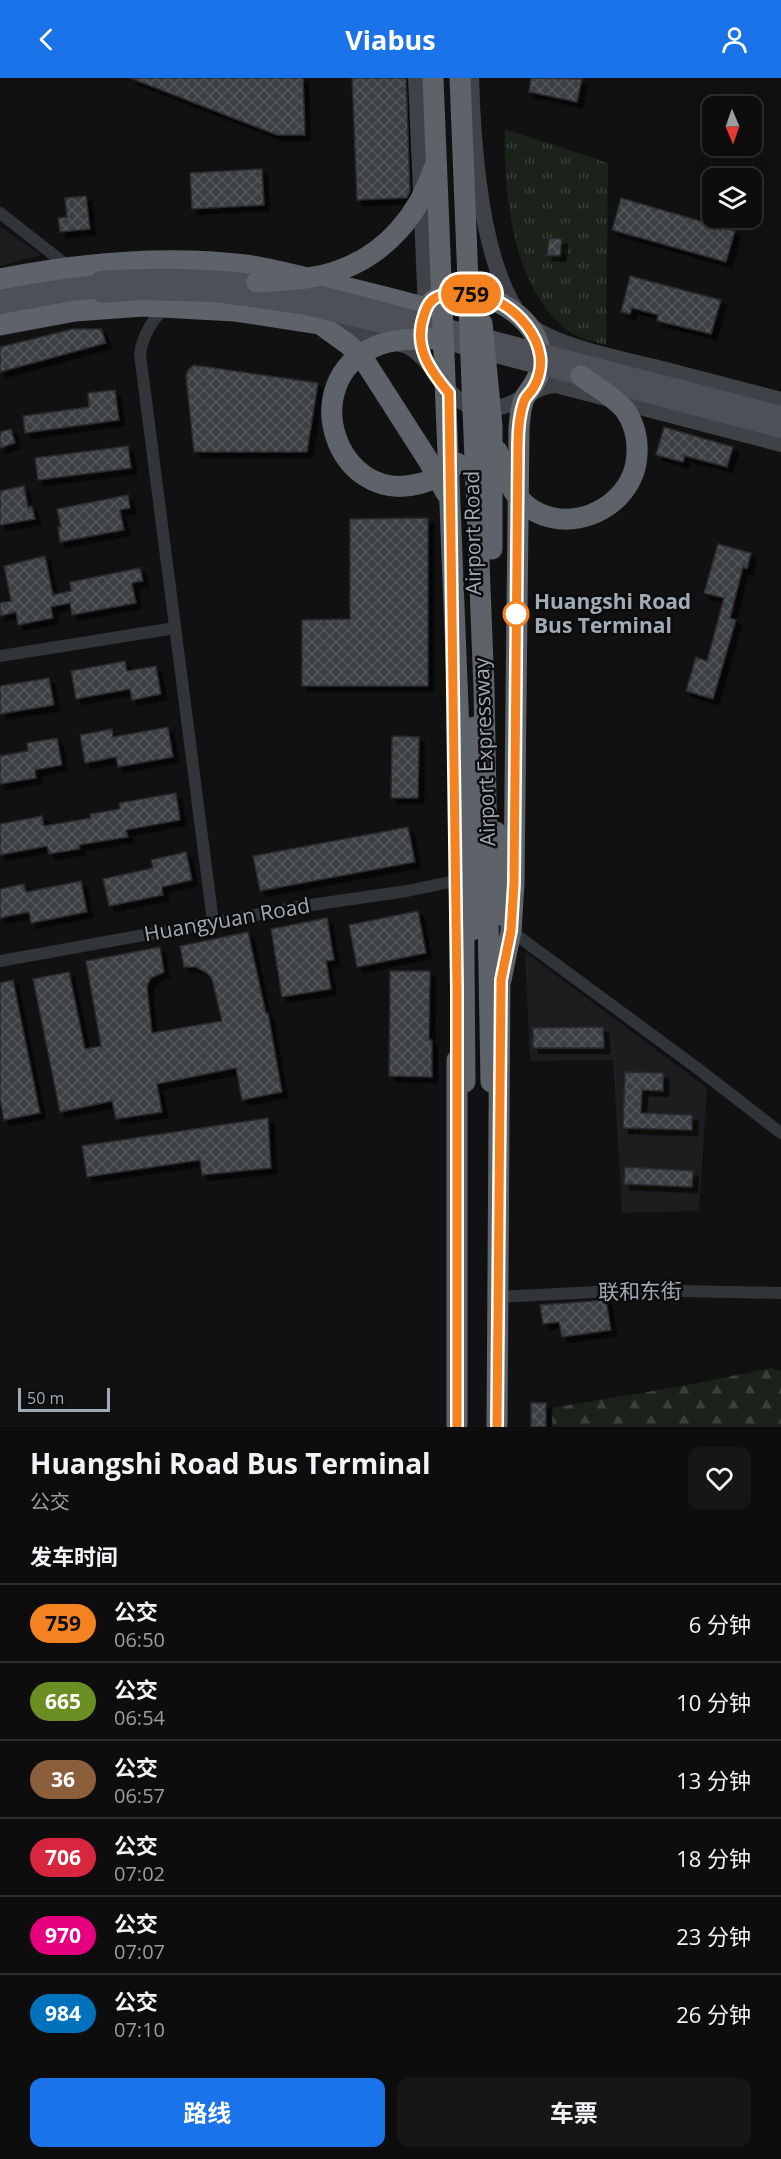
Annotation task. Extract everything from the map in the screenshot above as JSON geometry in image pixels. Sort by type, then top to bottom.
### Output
[{"type":"highway","name":"Airport Road","points":[[435,78],[447,218],[468,377],[481,428]]},
{"type":"highway","name":"Airport Expressway","points":[[435,78],[463,832],[465,1261],[463,1427]]},
{"type":"highway","name":"Airport Road","points":[[457,989],[470,946],[474,918],[483,727],[481,428],[483,328],[468,210],[458,78]]},
{"type":"highway","name":"Airport Expressway","points":[[458,78],[475,448],[487,827],[491,1071],[488,1427]]},
{"type":"highway","points":[[257,282],[294,279],[340,271],[376,251],[404,225],[417,208],[430,180],[440,147]]},
{"type":"highway","points":[[0,279],[69,267],[137,261],[222,263],[275,270],[426,308],[438,296],[473,294],[502,303],[522,318],[535,339],[541,356],[541,367],[537,380],[525,397]]},
{"type":"highway","points":[[320,324],[330,316],[333,308],[331,293],[322,282]]},
{"type":"highway","points":[[376,337],[395,319],[395,311],[388,297]]},
{"type":"highway","points":[[0,325],[47,315],[143,306],[235,311],[320,324],[349,345],[364,360],[428,459],[452,505],[471,490],[490,489],[506,495],[517,506]]},
{"type":"highway","points":[[440,332],[376,346],[359,356],[344,371],[336,387],[332,405],[337,442],[343,455],[366,476],[379,482],[395,486],[411,486],[446,474],[481,428],[495,446],[509,482],[526,505],[544,515],[565,519],[588,516],[603,510],[617,500],[630,483],[637,462],[636,435],[632,422],[618,403],[581,376]]},
{"type":"highway","name":"Airport Road","points":[[501,980],[511,931],[515,798],[519,429],[525,397]]},
{"type":"highway","name":"Airport Road","points":[[452,505],[457,989],[457,1427]]},
{"type":"highway","name":"Airport Road","points":[[483,727],[501,980],[497,1427]]},
{"type":"highway","points":[[497,1388],[506,1427]]},
{"type":"main road","points":[[416,78],[426,308],[420,340],[421,349],[429,366]]},
{"type":"main road","points":[[471,78],[472,117],[481,200],[490,239],[505,286],[522,318],[551,337],[624,359],[781,400]]},
{"type":"main road","points":[[417,123],[437,130],[456,129],[472,117]]},
{"type":"main road","points":[[0,310],[101,287],[178,277],[257,282],[310,291],[581,376],[781,429]]},
{"type":"main road","points":[[0,296],[44,286],[101,287],[259,297],[440,332],[781,415]]},
{"type":"main road","points":[[320,324],[408,346],[419,354],[449,393],[468,404],[487,408],[500,407],[548,385],[564,387],[781,444]]},
{"type":"main road","points":[[612,399],[612,382],[624,359]]},
{"type":"main road","points":[[449,393],[452,505]]},
{"type":"street","points":[[0,213],[69,267]]},
{"type":"street","points":[[164,307],[148,326],[142,340],[140,354],[213,922]]},
{"type":"street","points":[[0,656],[175,628]]},
{"type":"street","name":"Huangyuan Road","points":[[0,961],[455,881]]},
{"type":"street","points":[[511,931],[781,1133]]},
{"type":"street","name":"联和东街","points":[[498,1297],[635,1290],[781,1293]]},
{"type":"shaded area","points":[[0,227],[41,255],[0,266]]},
{"type":"shaded area","points":[[525,952],[707,1088],[699,1211],[622,1213],[613,1060],[530,1061]]},
{"type":"green space","points":[[505,129],[608,163],[606,345],[575,335],[554,318],[538,296],[525,270],[510,213],[506,183]]},
{"type":"green space","points":[[771,1368],[781,1371],[781,1427],[552,1427],[551,1408],[683,1386]]},
{"type":"building","points":[[130,78],[303,78],[305,135],[277,135]]},
{"type":"building","points":[[352,78],[406,78],[410,191],[407,198],[357,200]]},
{"type":"building","points":[[531,78],[582,79],[577,102],[529,92]]},
{"type":"building","points":[[262,169],[264,205],[192,209],[190,173]]},
{"type":"building","points":[[86,196],[90,229],[60,232],[58,218],[67,217],[65,198]]},
{"type":"building","points":[[621,198],[702,221],[702,228],[725,228],[735,231],[726,262],[612,230]]},
{"type":"building","points":[[549,238],[562,239],[560,256],[547,255]]},
{"type":"building","points":[[630,276],[721,300],[711,334],[657,321],[658,315],[632,308],[630,314],[621,312]]},
{"type":"building","points":[[73,329],[101,329],[106,343],[0,372],[0,347]]},
{"type":"building","points":[[194,365],[318,383],[307,452],[194,452],[186,376],[188,370]]},
{"type":"building","points":[[115,390],[119,420],[25,433],[23,416],[89,407],[88,393]]},
{"type":"building","points":[[664,427],[733,447],[727,467],[685,456],[683,462],[656,455]]},
{"type":"building","points":[[11,429],[15,443],[0,448],[0,432]]},
{"type":"building","points":[[128,446],[131,468],[38,480],[35,458]]},
{"type":"building","points":[[24,486],[28,507],[32,506],[35,519],[0,525],[0,491]]},
{"type":"building","points":[[128,495],[130,508],[120,510],[124,530],[60,542],[58,527],[61,527],[57,509]]},
{"type":"building","points":[[428,518],[428,686],[302,686],[302,620],[350,619],[350,519]]},
{"type":"building","points":[[718,544],[751,553],[747,569],[743,567],[730,618],[736,620],[713,699],[686,691],[696,657],[707,661],[724,598],[704,593]]},
{"type":"building","points":[[45,556],[53,595],[71,591],[70,582],[140,568],[143,581],[132,583],[136,603],[72,615],[70,603],[51,607],[53,618],[18,625],[16,612],[0,616],[0,603],[11,601],[4,566]]},
{"type":"building","points":[[125,661],[127,671],[156,666],[161,694],[132,700],[130,689],[76,699],[71,671]]},
{"type":"building","points":[[49,678],[54,705],[0,714],[0,686]]},
{"type":"building","points":[[168,727],[173,757],[118,767],[116,757],[85,763],[80,735],[112,729],[113,737]]},
{"type":"building","points":[[392,736],[419,737],[418,798],[391,798]]},
{"type":"building","points":[[57,738],[62,765],[35,770],[36,778],[0,784],[0,756],[28,751],[27,743]]},
{"type":"building","points":[[176,793],[180,820],[126,830],[128,837],[79,845],[80,849],[49,854],[47,846],[0,855],[0,824],[42,816],[44,826],[91,818],[90,814],[120,809],[119,803]]},
{"type":"building","points":[[408,827],[415,862],[260,891],[253,856]]},
{"type":"building","points":[[186,852],[192,880],[162,887],[163,895],[109,906],[103,879],[153,868],[151,860]]},
{"type":"building","points":[[81,881],[87,912],[31,923],[29,912],[0,918],[0,889],[24,884],[26,892]]},
{"type":"building","points":[[418,911],[426,953],[357,967],[349,925]]},
{"type":"building","points":[[327,918],[334,960],[326,961],[331,989],[282,997],[271,929]]},
{"type":"building","points":[[248,932],[266,1014],[268,1013],[282,1092],[242,1100],[236,1068],[157,1084],[162,1112],[116,1119],[112,1101],[60,1112],[33,979],[69,972],[85,1049],[101,1046],[86,961],[160,947],[164,972],[151,978],[147,986],[152,1033],[222,1021],[212,979],[196,967],[184,967],[180,946]]},
{"type":"building","points":[[390,971],[430,971],[429,1040],[432,1040],[432,1077],[389,1076]]},
{"type":"building","points":[[13,980],[40,1113],[4,1120],[0,1099],[0,983]]},
{"type":"building","points":[[603,1027],[604,1048],[533,1048],[533,1028]]},
{"type":"building","points":[[625,1072],[663,1073],[663,1091],[642,1090],[641,1113],[692,1115],[692,1130],[623,1128]]},
{"type":"building","points":[[268,1118],[271,1168],[202,1175],[200,1160],[87,1177],[82,1146]]},
{"type":"building","points":[[625,1167],[693,1171],[692,1187],[624,1184]]},
{"type":"building","points":[[606,1300],[611,1330],[562,1337],[559,1322],[543,1324],[540,1305]]},
{"type":"building","points":[[531,1403],[546,1403],[546,1427],[531,1427]]},
{"type":"bus line","name":"759","points":[[457,1427],[457,989],[449,393],[424,356],[421,349],[420,331],[426,308],[432,300],[438,296],[462,293],[484,296],[508,306],[522,318],[531,330],[541,356],[541,367],[537,380],[533,389],[525,397],[520,416],[517,469],[514,883],[511,931],[501,980],[497,1427]]},
{"type":"place","name":"Huangshi Road Bus Terminal","points":[[516,614]]}]
